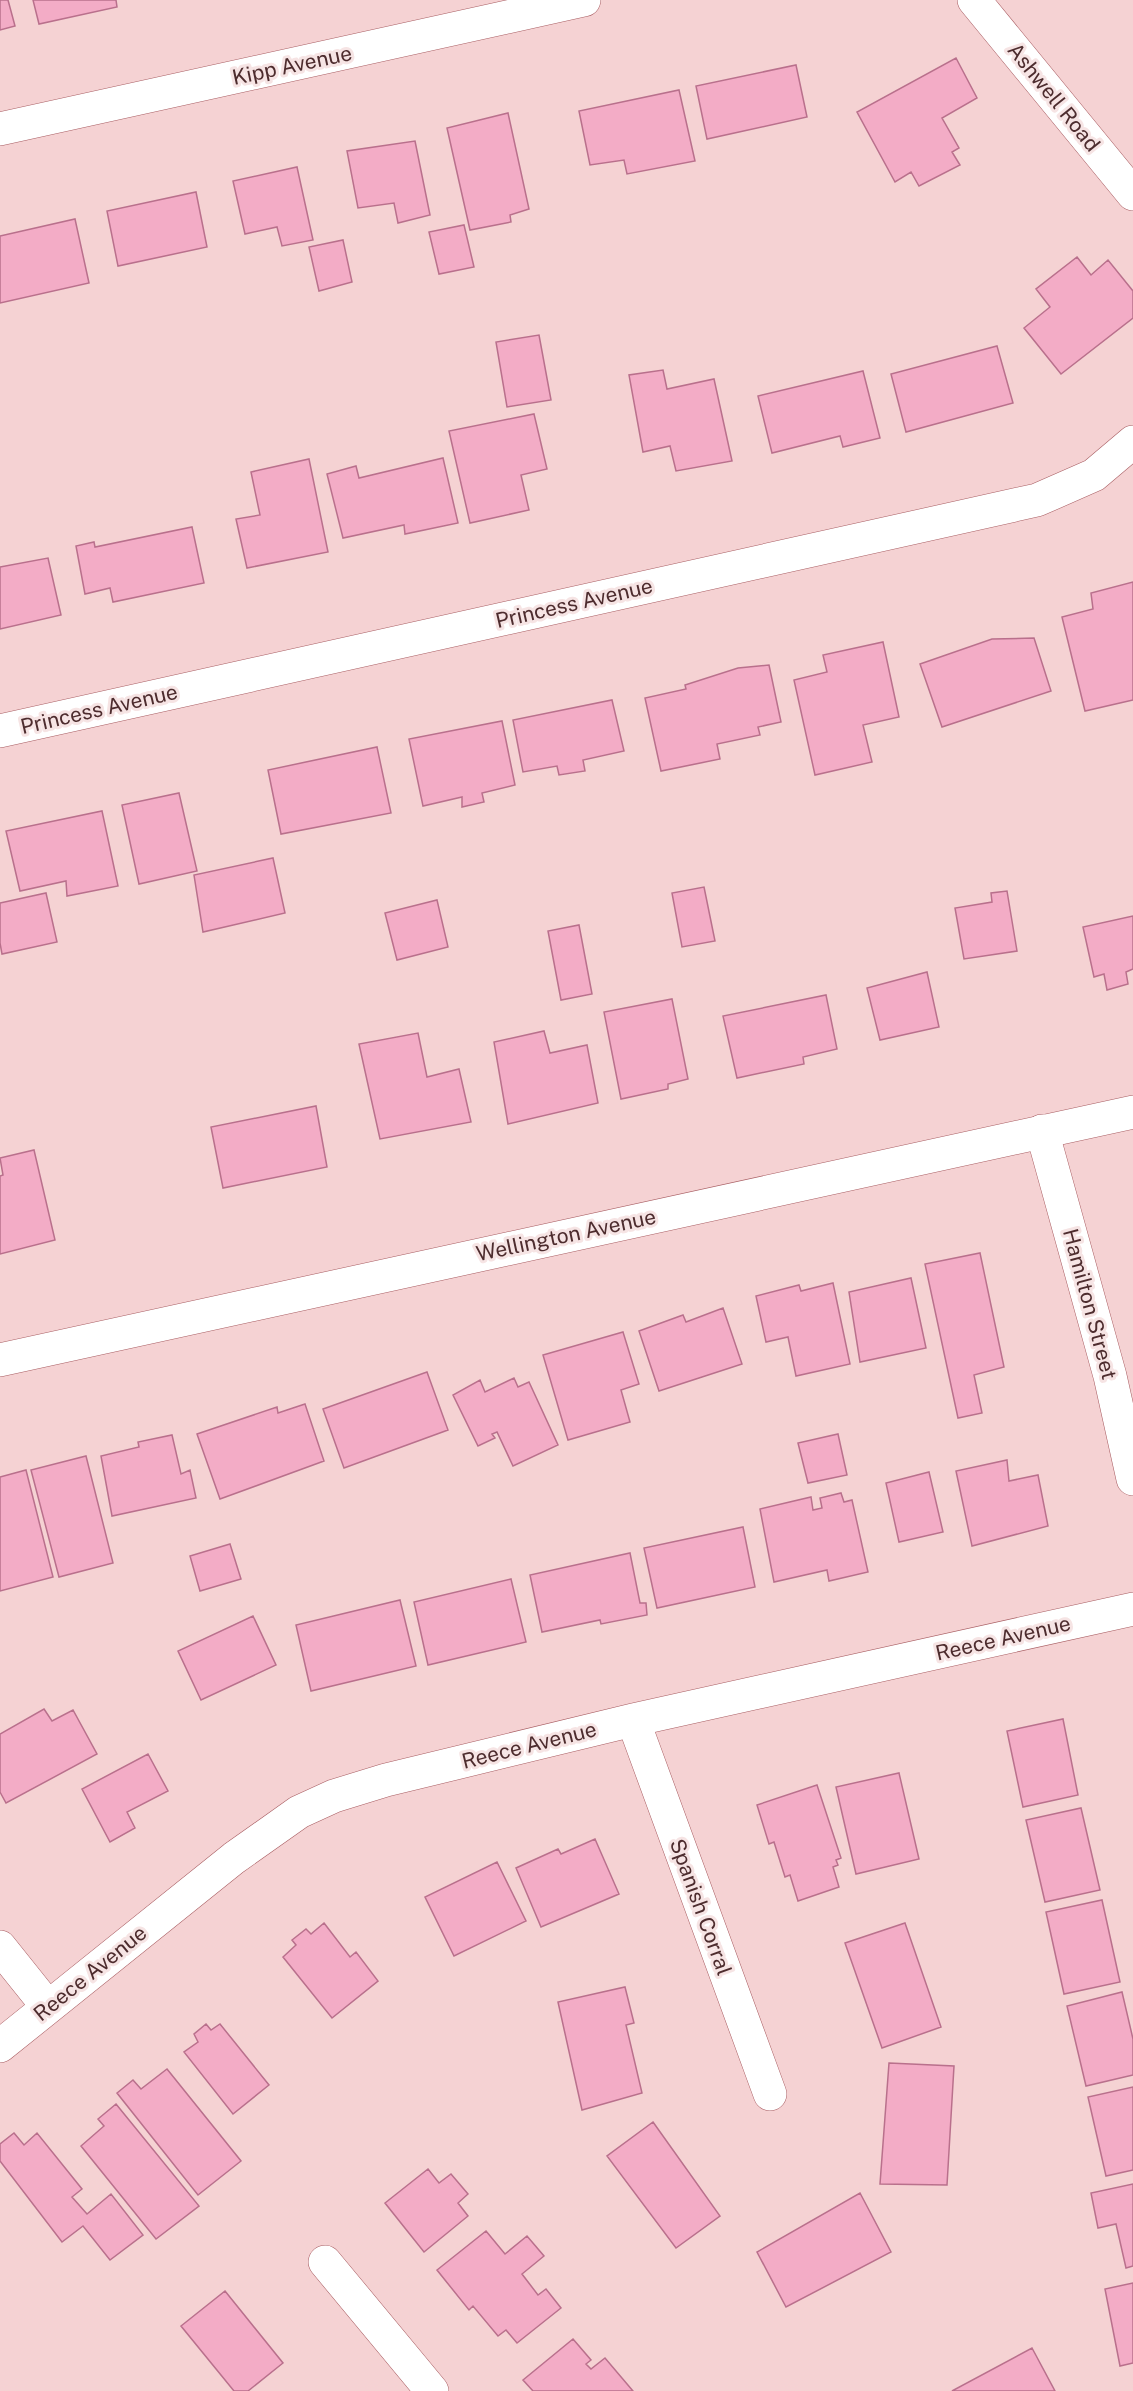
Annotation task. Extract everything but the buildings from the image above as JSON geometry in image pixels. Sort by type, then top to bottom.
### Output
[{"type":"street","name":"Kipp Avenue","points":[[0,129],[584,0]]},
{"type":"street","name":"Ashwell Road","points":[[974,0],[1133,194]]},
{"type":"street","name":"Princess Avenue","points":[[0,731],[1037,500],[1094,475],[1133,442]]},
{"type":"street","name":"Wellington Avenue","points":[[0,1360],[1133,1112]]},
{"type":"street","name":"Hamilton Street","points":[[1042,1131],[1110,1376],[1133,1479]]},
{"type":"street","name":"Reece Avenue","points":[[0,2046],[234,1858],[299,1812],[334,1796],[386,1780],[633,1720],[1133,1609]]},
{"type":"street","name":"Spanish Corral","points":[[633,1720],[770,2094]]},
{"type":"street","points":[[0,1947],[48,2007]]},
{"type":"street","points":[[325,2262],[432,2391]]}]
